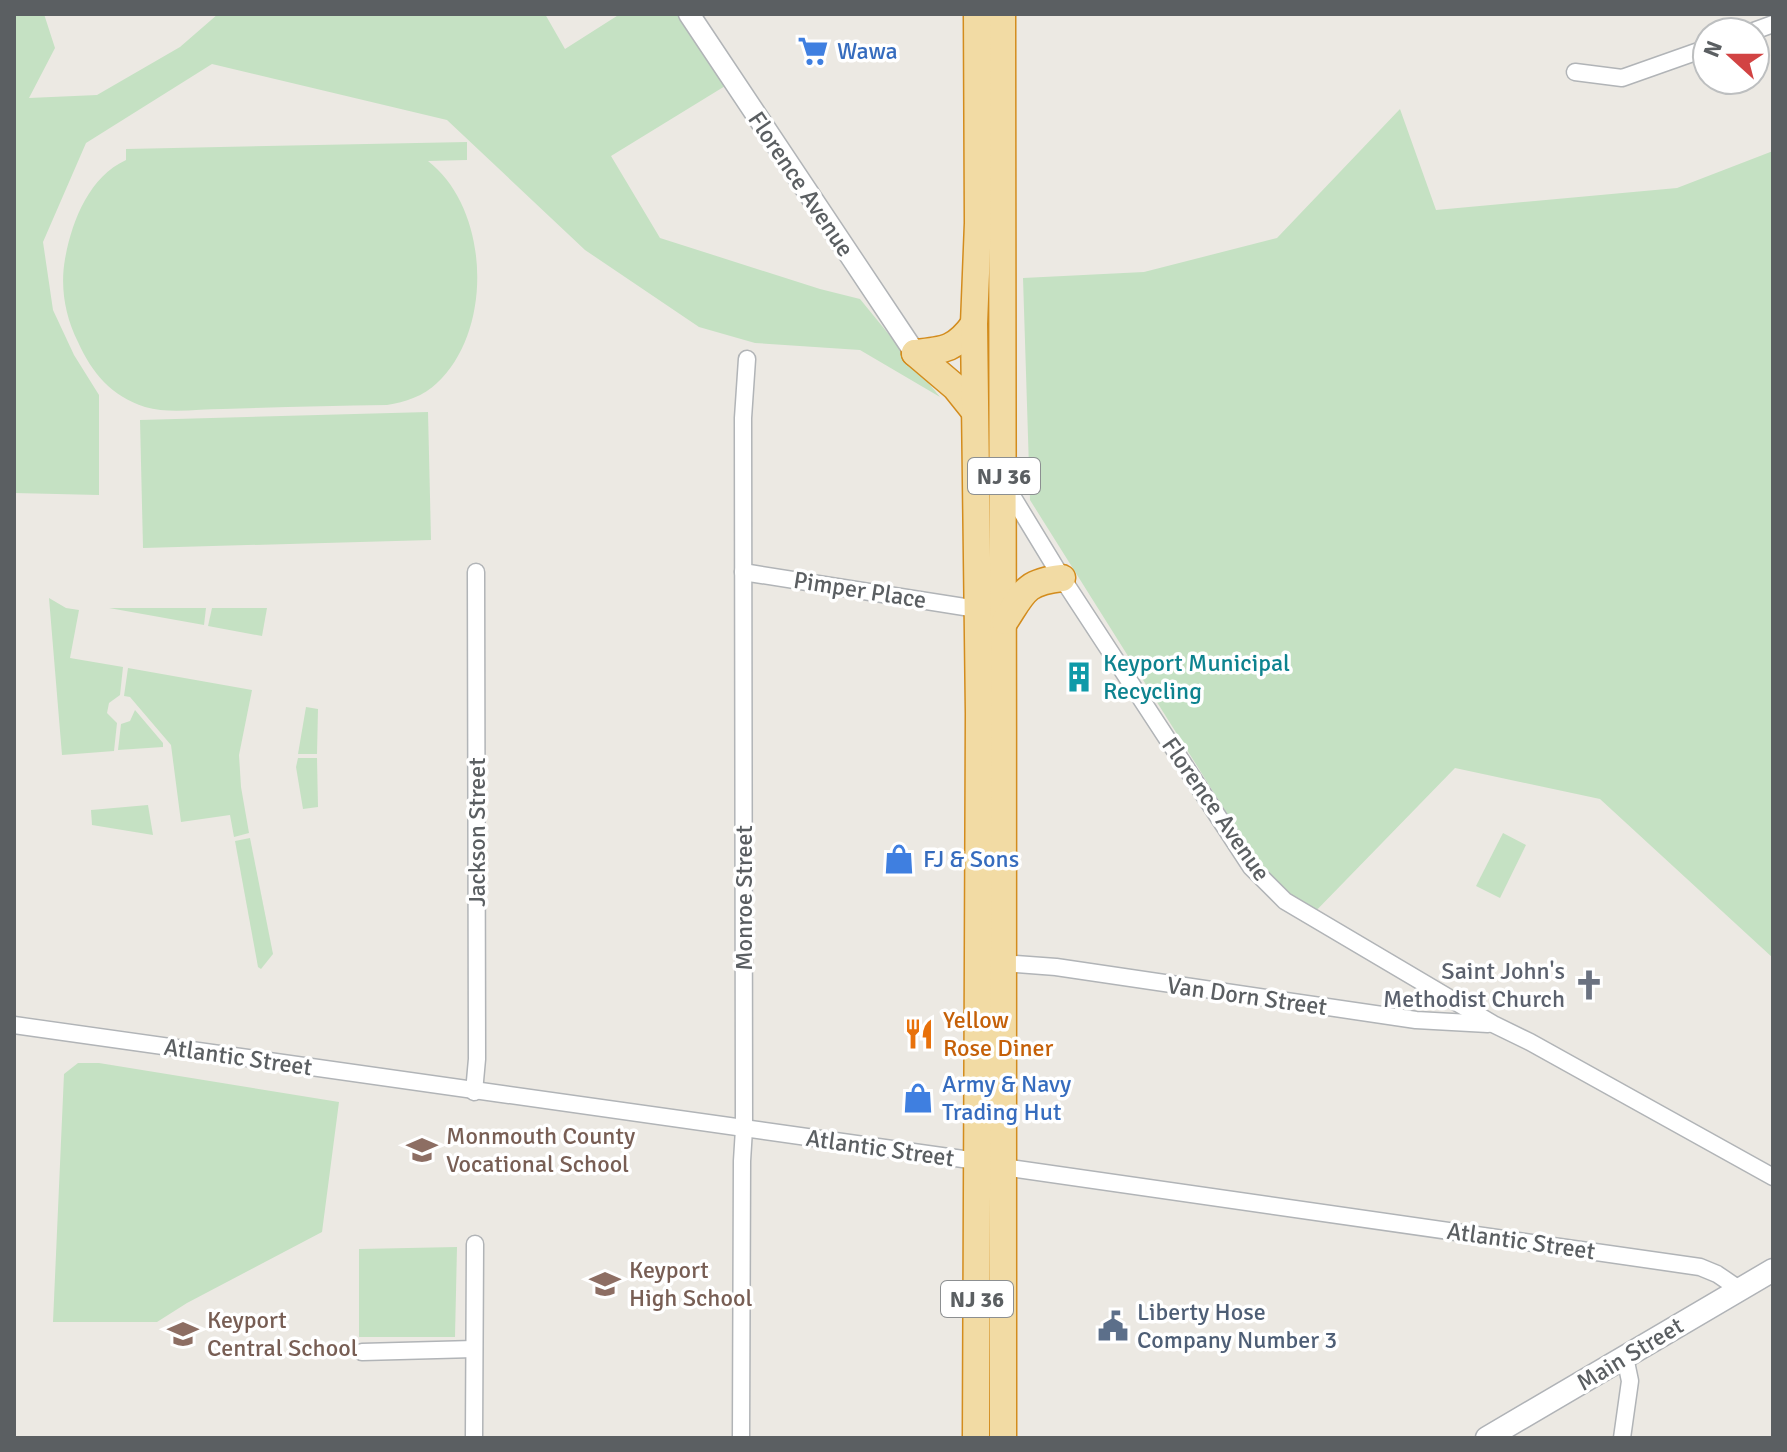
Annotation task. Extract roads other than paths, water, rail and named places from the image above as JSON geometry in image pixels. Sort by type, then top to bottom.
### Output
[{"type":"highway","name":"NJ 36","points":[[976,1438],[977,609],[974,324],[978,223],[977,14]]},
{"type":"highway","name":"NJ 36","points":[[1002,14],[1005,621],[1003,1438]]},
{"type":"highway","points":[[915,353],[952,347],[964,338],[974,324]]},
{"type":"highway","points":[[915,353],[955,387],[975,412]]},
{"type":"highway","points":[[1005,621],[1021,596],[1035,582],[1062,578]]},
{"type":"main road","name":"Main Street","points":[[1487,1438],[1773,1270]]},
{"type":"street","name":"Florence Avenue","points":[[689,14],[915,353]]},
{"type":"street","points":[[1575,72],[1622,78],[1691,54]]},
{"type":"street","name":"Monroe Street","points":[[741,1438],[743,418],[747,359]]},
{"type":"street","name":"Florence Avenue","points":[[1004,483],[1062,578],[1251,867],[1265,883],[1285,901],[1493,1024],[1773,1177]]},
{"type":"street","name":"Jackson Street","points":[[474,1092],[477,1059],[476,572]]},
{"type":"street","name":"Pimper Place","points":[[743,572],[977,609]]},
{"type":"street","name":"Van Dorn Street","points":[[1002,963],[1056,967],[1416,1020],[1493,1024]]},
{"type":"street","name":"Atlantic Street","points":[[14,1025],[1700,1267],[1739,1289]]},
{"type":"street","points":[[474,1438],[475,1244]]},
{"type":"street","points":[[362,1352],[474,1349]]},
{"type":"street","points":[[1622,1438],[1630,1381],[1625,1357]]},
{"type":"place","name":"Wawa","points":[[813,51]]},
{"type":"place","name":"Keyport Municipal Recycling","points":[[1079,677]]},
{"type":"place","name":"FJ & Sons","points":[[899,859]]},
{"type":"place","name":"Saint John's Methodist Church","points":[[1589,985]]},
{"type":"place","name":"Yellow Rose Diner","points":[[919,1034]]},
{"type":"place","name":"Army & Navy Trading Hut","points":[[918,1098]]},
{"type":"place","name":"Monmouth County Vocational School","points":[[422,1150]]},
{"type":"place","name":"Keyport High School","points":[[605,1284]]},
{"type":"place","name":"Liberty Hose Company Number 3","points":[[1113,1326]]},
{"type":"place","name":"Keyport Central School","points":[[183,1334]]}]
